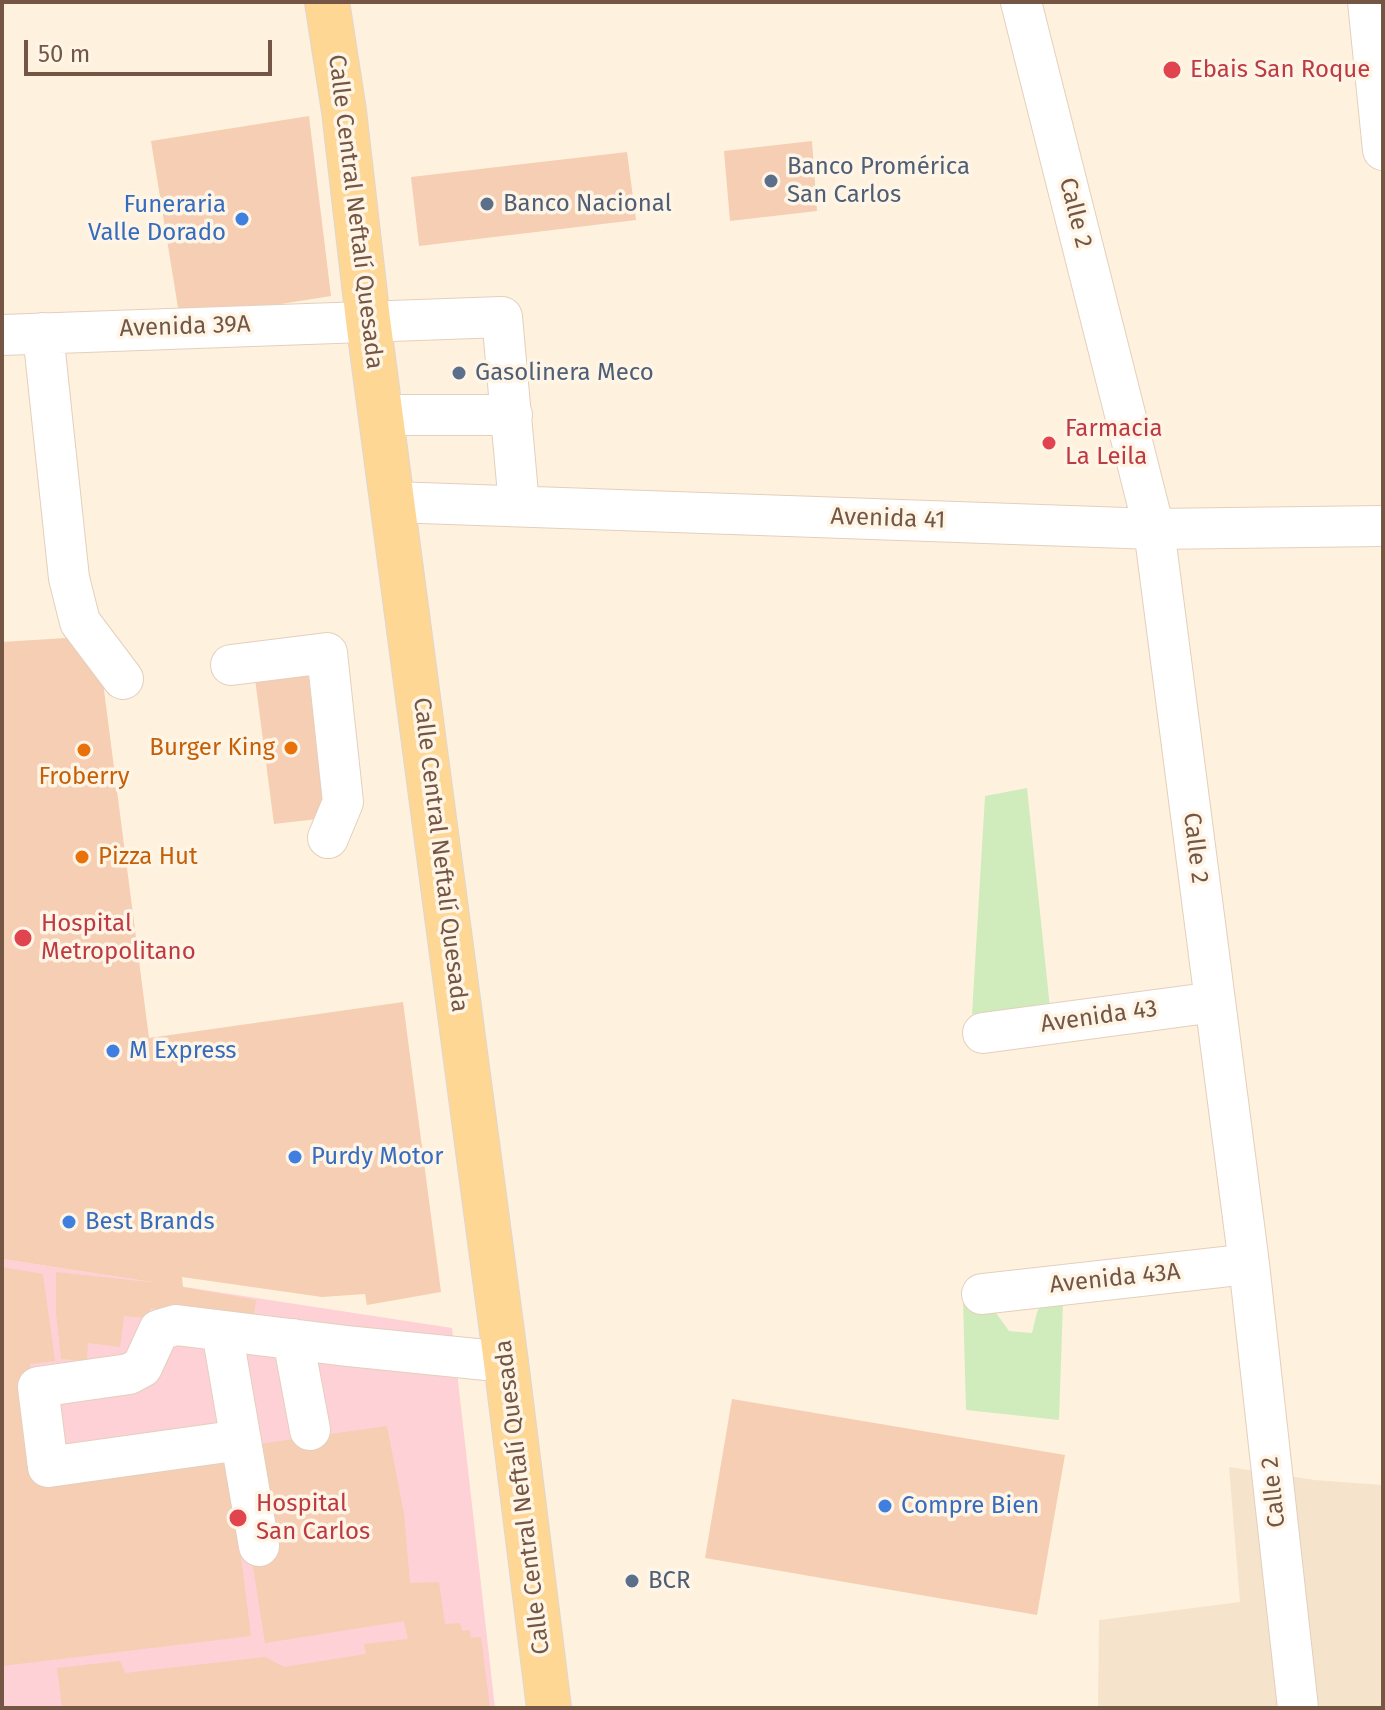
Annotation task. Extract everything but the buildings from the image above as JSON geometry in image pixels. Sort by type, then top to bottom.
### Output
[{"type":"main road","name":"Calle Central Neftalí Quesada","points":[[327,2],[344,111],[368,320],[549,1708]]},
{"type":"street","name":"Calle 2","points":[[1021,2],[1154,529],[1249,1264],[1298,1708]]},
{"type":"street","points":[[1368,2],[1383,150]]},
{"type":"street","name":"Avenida 39A","points":[[2,335],[502,317],[512,415]]},
{"type":"street","points":[[43,333],[69,578],[80,622],[123,679]]},
{"type":"street","points":[[382,415],[512,415],[519,505]]},
{"type":"street","name":"Avenida 41","points":[[393,502],[1154,529],[1383,526]]},
{"type":"street","points":[[231,665],[327,653],[343,802],[328,838]]},
{"type":"street","name":"Avenida 43","points":[[983,1033],[1215,1002]]},
{"type":"street","name":"Avenida 43A","points":[[982,1294],[1249,1264]]},
{"type":"street","points":[[241,1440],[48,1467],[38,1387],[129,1374],[142,1367],[159,1330],[176,1325],[506,1362]]},
{"type":"street","points":[[222,1331],[259,1546]]},
{"type":"street","points":[[293,1339],[310,1430]]},
{"type":"shaded area","name":"Hospital San Carlos","points":[[2,1259],[452,1328],[495,1708],[2,1708]]},
{"type":"shaded area","points":[[1229,1467],[1315,1480],[1383,1485],[1383,1708],[1098,1708],[1099,1620],[1240,1602]]},
{"type":"green space","points":[[1027,788],[1050,1008],[972,1014],[985,796]]},
{"type":"green space","points":[[963,1301],[991,1306],[1009,1331],[1032,1333],[1041,1305],[1063,1302],[1059,1420],[966,1410]]},
{"type":"place","name":"Ebais San Roque","points":[[1172,70]]},
{"type":"place","name":"Banco Promérica San Carlos","points":[[771,181]]},
{"type":"place","name":"Banco Nacional","points":[[487,204]]},
{"type":"place","name":"Funeraria Valle Dorado","points":[[242,219]]},
{"type":"place","name":"Gasolinera Meco","points":[[459,373]]},
{"type":"place","name":"Farmacia La Leila","points":[[1049,443]]},
{"type":"place","name":"Burger King","points":[[291,748]]},
{"type":"place","name":"Froberry","points":[[84,750]]},
{"type":"place","name":"Pizza Hut","points":[[82,857]]},
{"type":"place","name":"Hospital Metropolitano","points":[[23,938]]},
{"type":"place","name":"M Express","points":[[113,1051]]},
{"type":"place","name":"Purdy Motor","points":[[295,1157]]},
{"type":"place","name":"Best Brands","points":[[69,1222]]},
{"type":"place","name":"Compre Bien","points":[[885,1506]]},
{"type":"place","name":"Hospital San Carlos","points":[[238,1518]]},
{"type":"place","name":"BCR","points":[[632,1581]]}]
